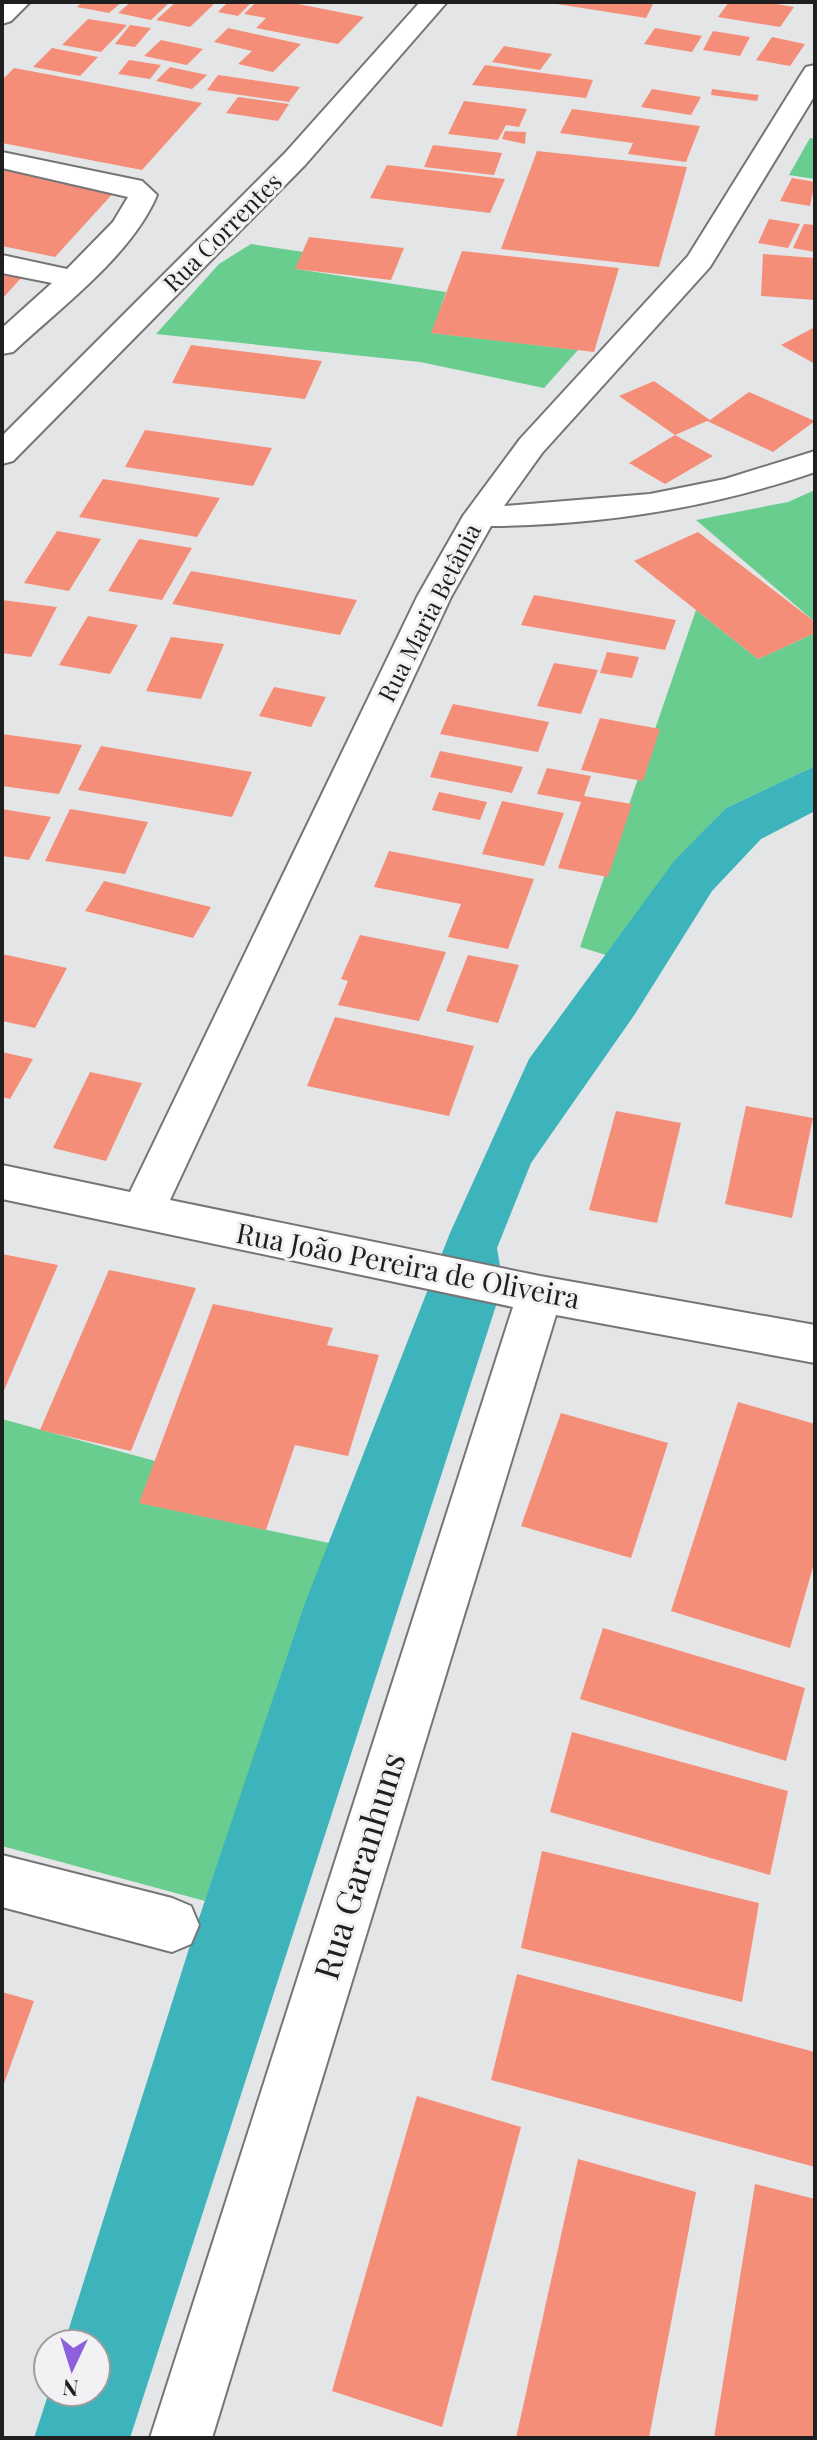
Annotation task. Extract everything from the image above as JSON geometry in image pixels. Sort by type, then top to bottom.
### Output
[{"type":"street","points":[[2,16],[17,2]]},
{"type":"street","name":"Rua Correntes","points":[[2,454],[295,159],[434,2]]},
{"type":"street","name":"Rua Maria Betânia","points":[[142,1213],[434,597],[480,516],[531,446],[700,261],[815,73]]},
{"type":"street","points":[[2,160],[132,187],[143,195],[142,204],[73,279],[2,345]]},
{"type":"street","points":[[2,264],[73,279]]},
{"type":"street","points":[[480,516],[552,516],[616,510],[686,498],[776,475],[815,461]]},
{"type":"street","name":"Rua João Pereira de Oliveira","points":[[2,1182],[523,1290],[815,1344]]},
{"type":"street","name":"Rua Garanhuns","points":[[181,2438],[523,1290]]},
{"type":"street","points":[[2,1881],[172,1925]]},
{"type":"green space","points":[[810,138],[815,139],[815,179],[789,175]]},
{"type":"green space","points":[[251,244],[303,252],[296,269],[446,292],[432,333],[578,350],[544,388],[420,362],[156,334],[219,264]]},
{"type":"green space","points":[[815,490],[815,622],[696,520],[788,502]]},
{"type":"green space","points":[[696,610],[758,659],[815,633],[815,766],[726,808],[674,862],[606,955],[580,947]]},
{"type":"green space","points":[[2,1419],[155,1461],[140,1503],[329,1543],[205,1901],[2,1846]]},
{"type":"water","points":[[815,766],[815,811],[761,839],[712,891],[635,1014],[531,1163],[497,1248],[503,1284],[130,2438],[34,2438],[44,2408],[112,2408],[112,2328],[69,2328],[193,1936],[305,1603],[450,1233],[529,1059],[674,861],[726,808]]},
{"type":"building","points":[[82,2],[122,2],[109,13],[77,7]]},
{"type":"building","points":[[131,2],[170,2],[151,20],[118,13]]},
{"type":"building","points":[[176,2],[216,2],[190,27],[156,20]]},
{"type":"building","points":[[228,2],[252,2],[238,16],[218,12]]},
{"type":"building","points":[[256,2],[288,2],[364,17],[338,44],[256,28],[266,18],[244,14]]},
{"type":"building","points":[[544,2],[654,2],[646,18]]},
{"type":"building","points":[[729,2],[765,2],[794,7],[780,27],[718,17]]},
{"type":"building","points":[[88,19],[127,25],[101,52],[62,45]]},
{"type":"building","points":[[130,25],[151,28],[135,47],[115,44]]},
{"type":"building","points":[[228,28],[301,44],[273,72],[238,64],[252,51],[214,42]]},
{"type":"building","points":[[655,28],[702,36],[692,52],[644,44]]},
{"type":"building","points":[[713,31],[750,37],[740,56],[703,50]]},
{"type":"building","points":[[772,37],[805,44],[790,66],[756,60]]},
{"type":"building","points":[[161,40],[203,49],[187,65],[144,56]]},
{"type":"building","points":[[504,46],[552,54],[540,70],[492,62]]},
{"type":"building","points":[[52,48],[98,57],[80,76],[33,67]]},
{"type":"building","points":[[129,60],[161,65],[150,79],[118,74]]},
{"type":"building","points":[[485,65],[593,80],[586,98],[472,85]]},
{"type":"building","points":[[170,67],[207,75],[192,89],[156,81]]},
{"type":"building","points":[[14,68],[202,103],[142,170],[2,143],[2,80]]},
{"type":"building","points":[[218,75],[300,87],[289,102],[207,90]]},
{"type":"building","points":[[652,89],[701,97],[691,115],[641,107]]},
{"type":"building","points":[[712,89],[759,95],[757,101],[711,95]]},
{"type":"building","points":[[238,97],[289,104],[278,121],[226,113]]},
{"type":"building","points":[[464,101],[527,109],[519,127],[506,125],[498,140],[448,134]]},
{"type":"building","points":[[572,109],[700,126],[686,162],[628,154],[633,143],[560,133]]},
{"type":"building","points":[[505,131],[526,132],[525,144],[502,139]]},
{"type":"building","points":[[433,145],[502,153],[494,175],[424,167]]},
{"type":"building","points":[[537,151],[687,167],[659,267],[501,249]]},
{"type":"building","points":[[387,165],[505,179],[490,213],[370,198]]},
{"type":"building","points":[[2,166],[117,189],[55,257],[2,246]]},
{"type":"building","points":[[792,178],[815,182],[810,206],[780,201]]},
{"type":"building","points":[[769,219],[800,224],[788,248],[758,243]]},
{"type":"building","points":[[804,224],[815,225],[815,252],[793,248]]},
{"type":"building","points":[[309,237],[404,248],[391,280],[295,269]]},
{"type":"building","points":[[462,251],[619,268],[594,352],[431,333]]},
{"type":"building","points":[[763,254],[815,258],[815,300],[761,296]]},
{"type":"building","points":[[2,271],[23,276],[2,299]]},
{"type":"building","points":[[815,327],[815,364],[781,345]]},
{"type":"building","points":[[191,345],[322,361],[305,399],[172,383]]},
{"type":"building","points":[[654,381],[710,420],[749,392],[815,421],[773,452],[707,421],[675,435],[619,396]]},
{"type":"building","points":[[145,430],[272,448],[253,486],[125,467]]},
{"type":"building","points":[[675,435],[713,456],[665,484],[629,463]]},
{"type":"building","points":[[103,479],[220,498],[197,537],[79,517]]},
{"type":"building","points":[[57,531],[101,539],[69,591],[24,583]]},
{"type":"building","points":[[698,532],[815,622],[815,633],[758,659],[634,561]]},
{"type":"building","points":[[139,539],[192,548],[162,600],[108,591]]},
{"type":"building","points":[[191,571],[357,600],[340,635],[172,604]]},
{"type":"building","points":[[534,595],[676,620],[665,650],[521,625]]},
{"type":"building","points":[[2,600],[57,607],[31,657],[2,653]]},
{"type":"building","points":[[88,616],[138,625],[110,674],[59,665]]},
{"type":"building","points":[[171,637],[224,644],[201,699],[146,691]]},
{"type":"building","points":[[607,652],[639,657],[632,678],[600,673]]},
{"type":"building","points":[[554,663],[598,670],[581,714],[537,706]]},
{"type":"building","points":[[274,687],[326,697],[311,727],[259,716]]},
{"type":"building","points":[[453,704],[549,722],[538,752],[440,734]]},
{"type":"building","points":[[600,718],[660,729],[643,781],[581,770]]},
{"type":"building","points":[[2,734],[82,745],[59,794],[2,786]]},
{"type":"building","points":[[101,746],[252,772],[232,817],[78,790]]},
{"type":"building","points":[[440,751],[523,767],[512,793],[430,777]]},
{"type":"building","points":[[547,768],[591,776],[584,796],[632,804],[608,877],[558,868],[581,802],[537,794]]},
{"type":"building","points":[[439,792],[487,802],[480,820],[432,810]]},
{"type":"building","points":[[502,801],[564,813],[544,866],[482,854]]},
{"type":"building","points":[[2,809],[51,817],[29,860],[2,856]]},
{"type":"building","points":[[70,809],[148,822],[125,874],[45,861]]},
{"type":"building","points":[[389,851],[534,879],[508,949],[448,937],[461,904],[374,887]]},
{"type":"building","points":[[104,881],[211,907],[193,938],[85,911]]},
{"type":"building","points":[[360,935],[446,952],[419,1021],[338,1005],[348,981],[341,979]]},
{"type":"building","points":[[2,954],[67,968],[35,1028],[2,1021]]},
{"type":"building","points":[[468,955],[519,965],[498,1023],[446,1011]]},
{"type":"building","points":[[335,1017],[474,1046],[449,1116],[307,1086]]},
{"type":"building","points":[[2,1052],[33,1059],[10,1099],[2,1097]]},
{"type":"building","points":[[90,1072],[142,1083],[106,1161],[53,1148]]},
{"type":"building","points":[[746,1106],[813,1118],[792,1218],[725,1204]]},
{"type":"building","points":[[616,1111],[681,1123],[657,1223],[589,1210]]},
{"type":"building","points":[[2,1254],[58,1265],[2,1395]]},
{"type":"building","points":[[109,1270],[196,1288],[131,1451],[40,1430]]},
{"type":"building","points":[[213,1304],[333,1328],[327,1345],[379,1355],[348,1456],[295,1445],[266,1530],[139,1503]]},
{"type":"building","points":[[738,1402],[815,1424],[815,1560],[790,1648],[671,1611]]},
{"type":"building","points":[[561,1413],[668,1443],[631,1558],[521,1526]]},
{"type":"building","points":[[603,1628],[805,1688],[786,1761],[580,1699]]},
{"type":"building","points":[[572,1732],[788,1791],[770,1875],[550,1812]]},
{"type":"building","points":[[542,1851],[759,1903],[742,2002],[521,1948]]},
{"type":"building","points":[[517,1974],[815,2052],[815,2167],[491,2080]]},
{"type":"building","points":[[2,1992],[34,2001],[2,2089]]},
{"type":"building","points":[[417,2096],[521,2127],[442,2427],[332,2391]]},
{"type":"building","points":[[578,2159],[696,2192],[649,2438],[516,2438]]},
{"type":"building","points":[[755,2184],[815,2199],[815,2438],[714,2438]]}]
